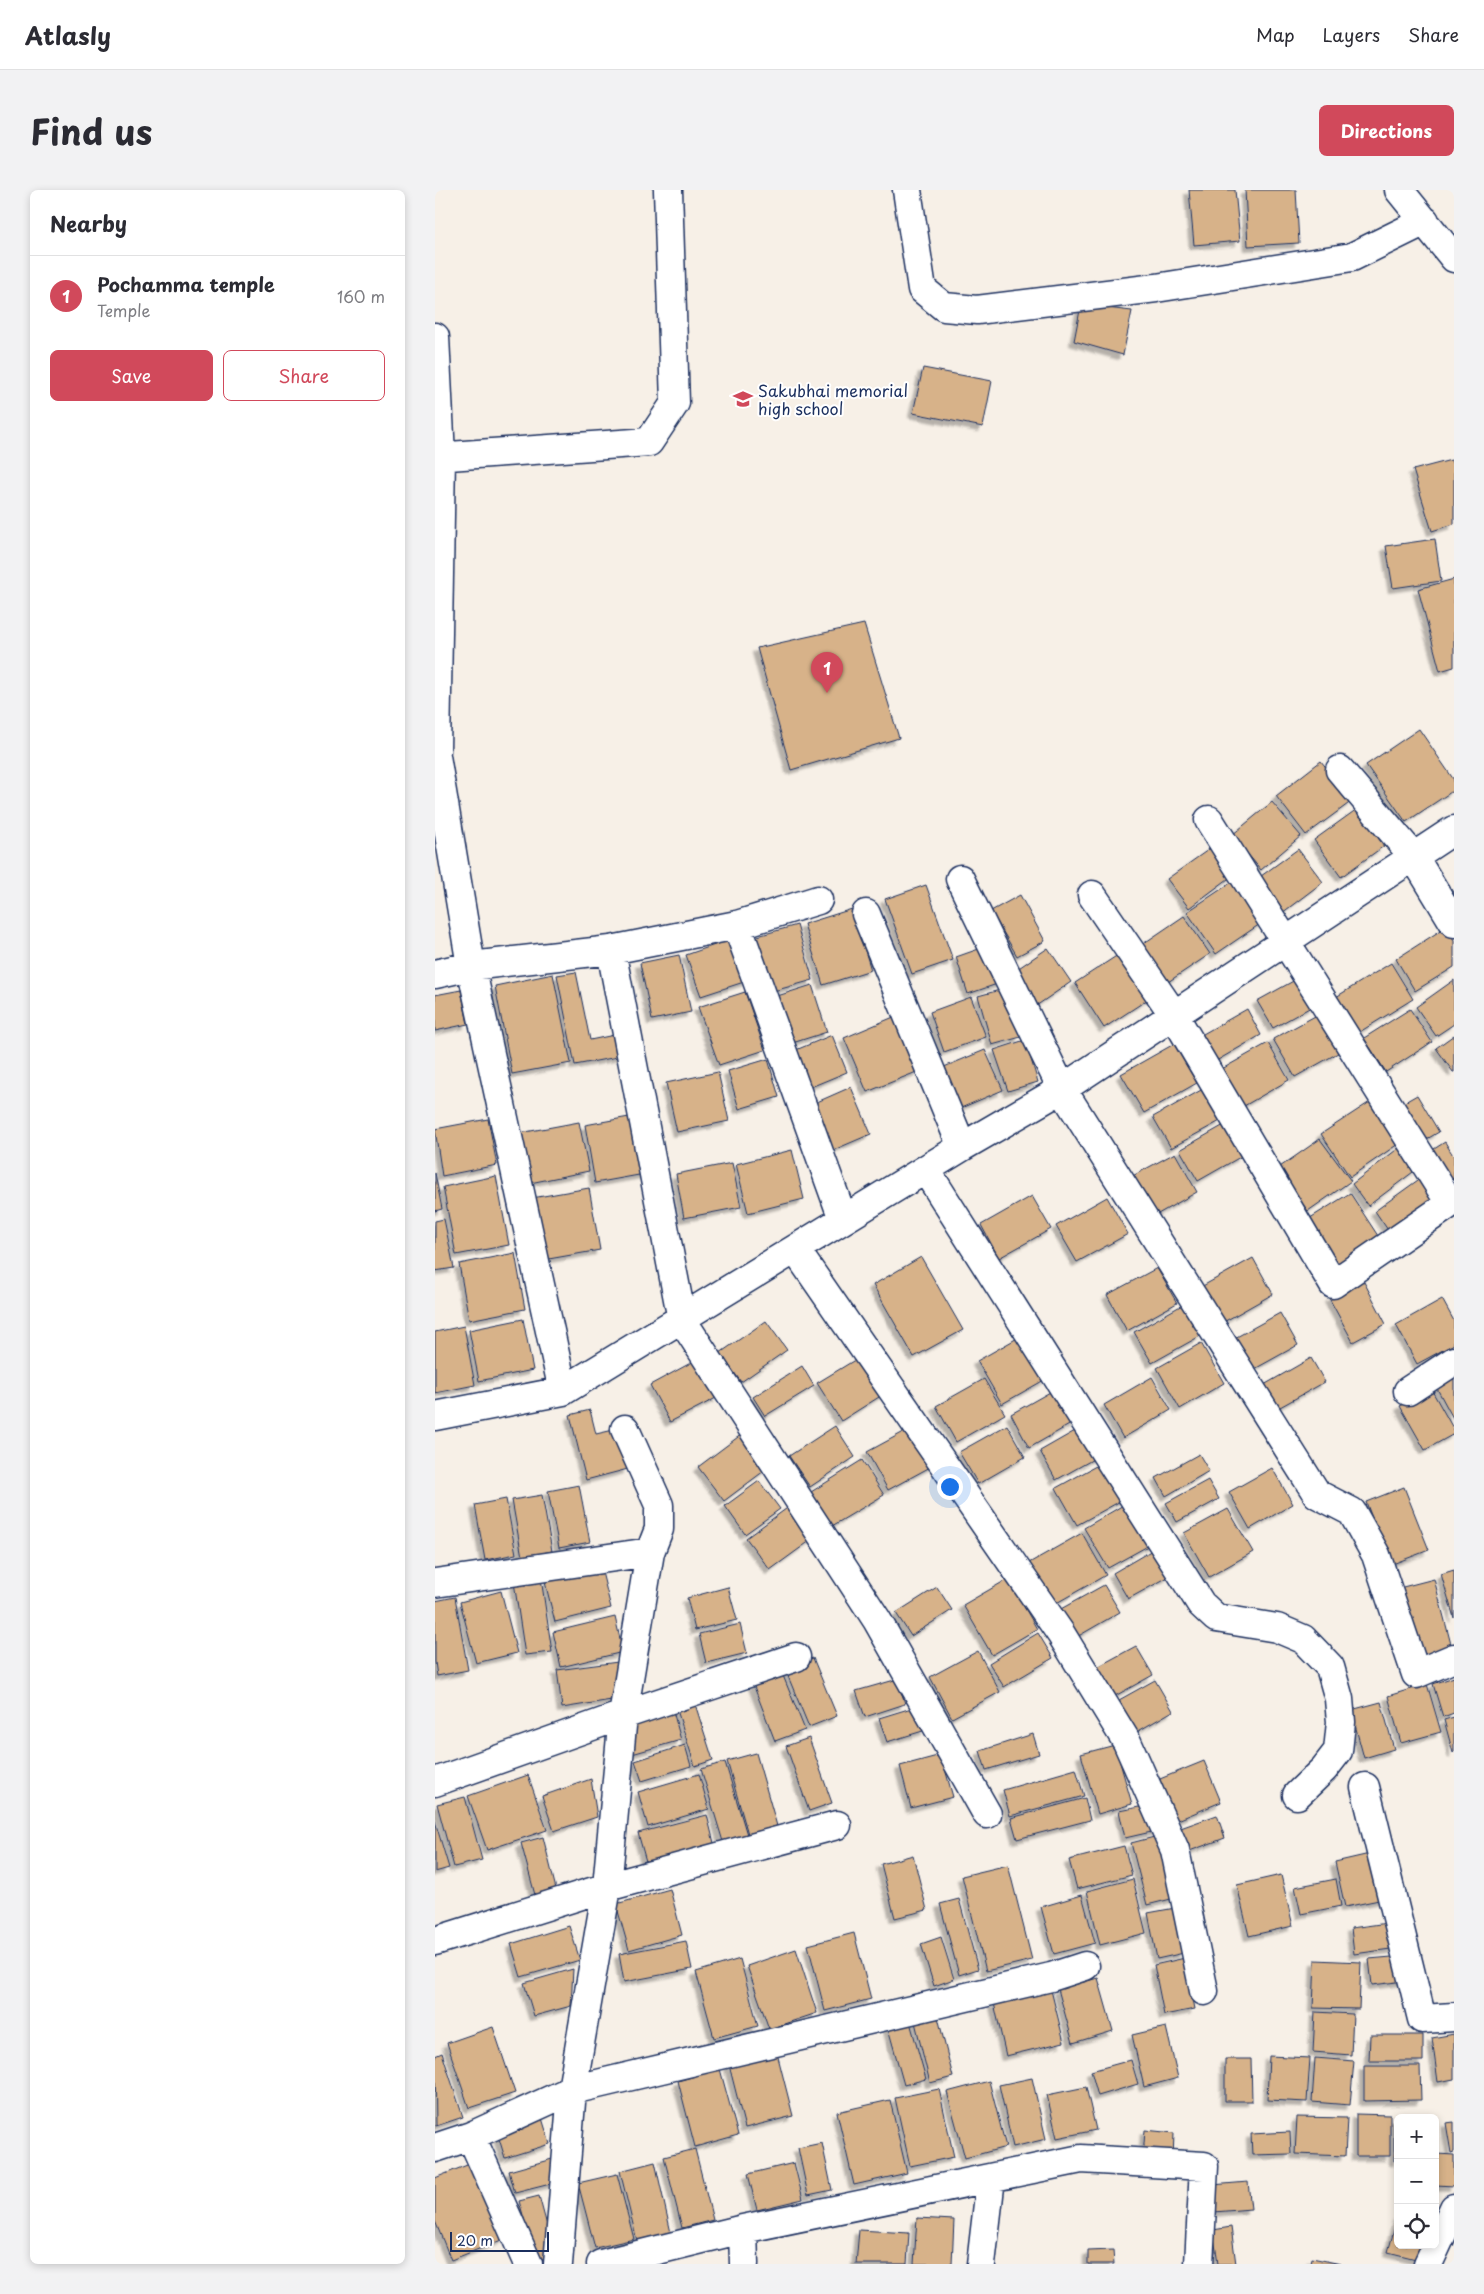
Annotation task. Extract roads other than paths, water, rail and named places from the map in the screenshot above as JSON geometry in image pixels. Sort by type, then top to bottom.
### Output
[{"type":"street","points":[[438,456],[649,442],[675,403],[668,190]]},
{"type":"street","points":[[907,190],[922,289],[944,307],[977,310],[1156,288],[1352,257],[1425,221]]},
{"type":"street","points":[[1399,190],[1454,258]]},
{"type":"street","points":[[435,337],[438,456],[435,750],[471,966],[563,1391]]},
{"type":"street","points":[[1340,770],[1414,857],[1454,923]]},
{"type":"street","points":[[1092,895],[1174,1015],[1333,1284],[1452,1202],[1209,820]]},
{"type":"street","points":[[435,1416],[563,1391],[926,1170],[962,1146],[1062,1089],[1454,830]]},
{"type":"street","points":[[960,878],[1062,1089],[1317,1494],[1352,1512],[1376,1555],[1416,1674],[1454,1658]]},
{"type":"street","points":[[435,974],[471,966],[611,950],[737,925],[818,900]]},
{"type":"street","points":[[866,914],[962,1146]]},
{"type":"street","points":[[737,925],[843,1219]]},
{"type":"street","points":[[611,950],[681,1320],[877,1620],[987,1814]]},
{"type":"street","points":[[926,1170],[1201,1604],[1216,1618],[1277,1628],[1303,1639],[1330,1667],[1340,1706],[1341,1722],[1338,1751],[1324,1769],[1297,1795]]},
{"type":"street","points":[[795,1249],[1061,1634],[1127,1742],[1175,1850],[1204,1991]]},
{"type":"street","points":[[1408,1391],[1454,1361]]},
{"type":"street","points":[[559,2264],[572,2090],[607,1887],[623,1715],[650,1552],[659,1528],[659,1504],[625,1429]]},
{"type":"street","points":[[435,1583],[650,1552]]},
{"type":"street","points":[[435,1782],[623,1715],[796,1657]]},
{"type":"street","points":[[1365,1787],[1422,2019],[1454,2017]]},
{"type":"street","points":[[435,1941],[607,1887],[837,1825]]},
{"type":"street","points":[[435,2148],[471,2136],[572,2090],[1051,1977],[1085,1966]]},
{"type":"street","points":[[471,2136],[528,2264]]},
{"type":"street","points":[[601,2264],[743,2229],[1081,2158],[1204,2166],[1199,2264]]},
{"type":"street","points":[[981,2264],[991,2178]]},
{"type":"street","points":[[1428,2264],[1454,2208]]},
{"type":"street","points":[[743,2229],[744,2264]]},
{"type":"place","name":"Sakubhai memorial high school","points":[[743,399]]},
{"type":"place","name":"Pochamma temple","points":[[827,693]]}]
